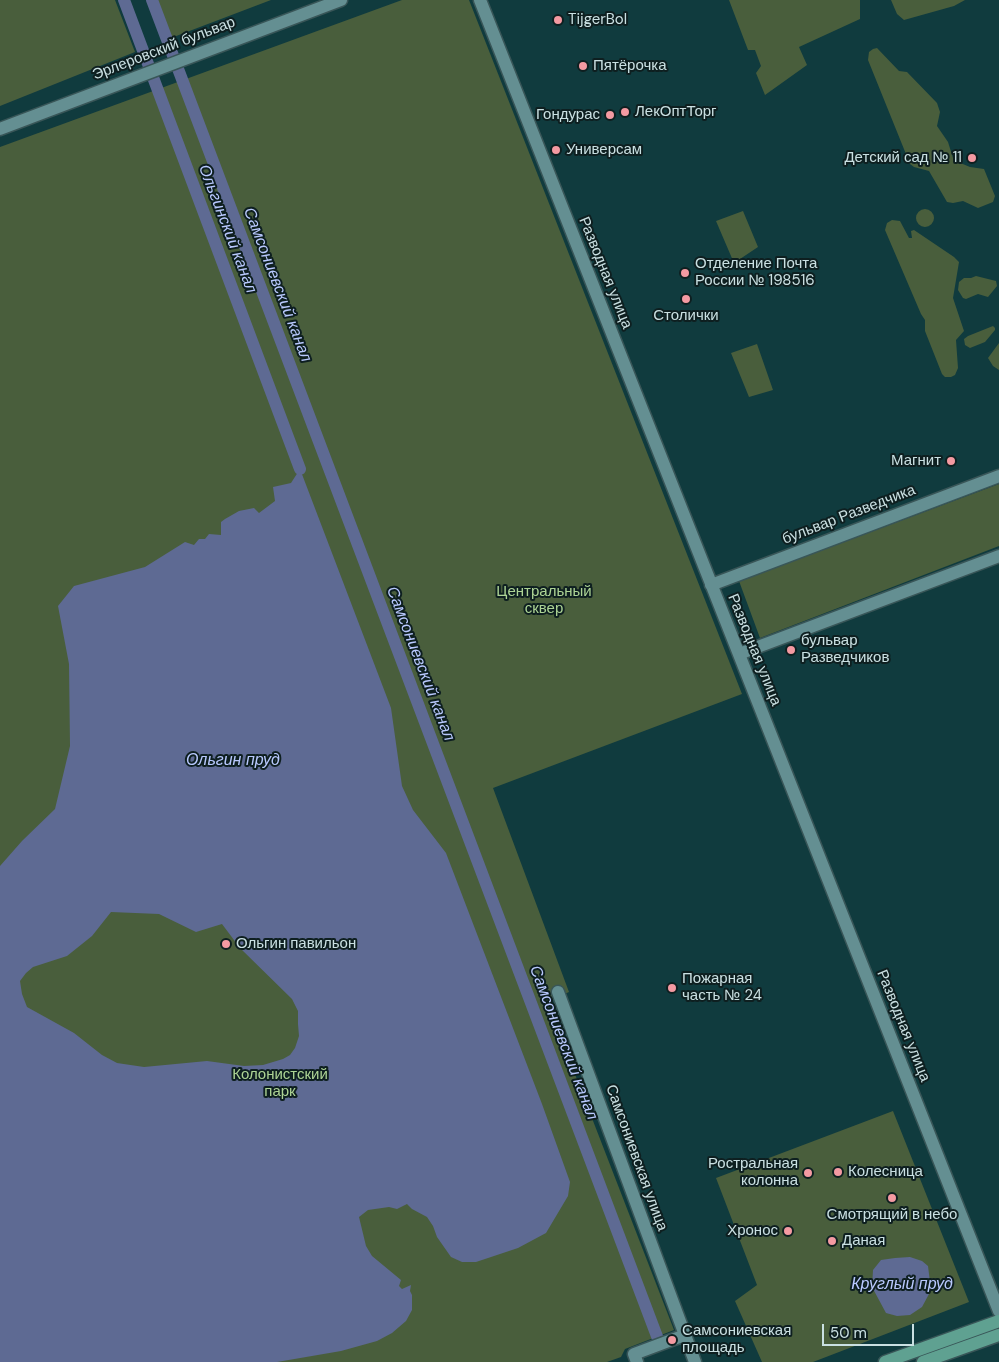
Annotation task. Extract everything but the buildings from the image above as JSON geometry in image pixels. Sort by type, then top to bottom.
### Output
[{"type":"main road","points":[[885,1362],[999,1321]]},
{"type":"main road","points":[[923,1362],[999,1334]]},
{"type":"street","name":"Эрлеровский бульвар","points":[[0,129],[341,0]]},
{"type":"street","name":"Разводная улица","points":[[480,0],[999,1312]]},
{"type":"street","name":"бульвар Разведчика","points":[[711,585],[999,476]]},
{"type":"street","points":[[739,654],[999,556]]},
{"type":"street","name":"Самсониевская улица","points":[[558,992],[684,1335]]},
{"type":"street","points":[[637,1362],[634,1354],[684,1335],[695,1362]]},
{"type":"green space","points":[[0,0],[115,0],[135,52],[0,106]]},
{"type":"green space","points":[[156,0],[271,0],[171,38]]},
{"type":"green space","name":"Колонистский парк","points":[[402,0],[469,0],[742,694],[493,788],[569,992],[547,1002],[674,1330],[625,1349],[621,1357],[607,1362],[0,1362],[0,147]]},
{"type":"green space","points":[[729,0],[860,0],[860,19],[799,47],[807,65],[765,95],[756,73],[761,66],[755,50],[748,50]]},
{"type":"green space","points":[[891,0],[965,0],[954,6],[904,20],[897,14]]},
{"type":"green space","points":[[877,48],[899,71],[907,72],[937,103],[940,112],[937,126],[948,142],[953,158],[970,167],[984,169],[995,196],[993,202],[978,208],[963,201],[947,202],[929,171],[910,164],[868,60],[869,52]]},
{"type":"green space","points":[[921,209],[929,209],[934,214],[932,225],[921,227],[916,222],[916,214]]},
{"type":"green space","points":[[743,211],[758,247],[734,263],[716,221]]},
{"type":"green space","points":[[892,220],[900,221],[909,238],[912,238],[911,231],[914,230],[959,262],[953,298],[964,331],[956,340],[958,368],[955,375],[951,377],[945,377],[942,374],[925,331],[925,320],[885,230],[887,223]]},
{"type":"green space","points":[[976,276],[996,281],[997,286],[988,297],[978,294],[966,299],[963,298],[958,290],[959,282],[964,278]]},
{"type":"green space","points":[[993,326],[995,330],[985,342],[970,348],[965,345],[964,339],[968,336]]},
{"type":"green space","points":[[999,343],[999,370],[993,366],[988,358]]},
{"type":"green space","points":[[757,344],[773,390],[749,397],[731,353]]},
{"type":"green space","points":[[999,484],[999,546],[760,638],[739,581]]},
{"type":"green space","points":[[893,1111],[969,1302],[813,1362],[762,1362],[735,1301],[757,1285],[716,1178]]},
{"type":"water","name":"Ольгин пруд","points":[[300,469],[391,708],[402,786],[413,810],[446,853],[570,1182],[568,1196],[546,1233],[518,1248],[476,1262],[462,1262],[451,1257],[437,1237],[427,1217],[407,1204],[397,1209],[389,1207],[368,1210],[359,1217],[366,1246],[372,1256],[401,1280],[399,1286],[402,1289],[411,1285],[410,1291],[412,1295],[412,1310],[406,1321],[392,1333],[377,1341],[341,1351],[277,1362],[0,1362],[0,866],[22,841],[55,809],[70,746],[69,664],[58,606],[74,586],[145,567],[185,542],[194,545],[199,539],[205,539],[209,534],[221,535],[221,522],[225,519],[239,511],[254,508],[259,513],[275,501],[273,487],[291,483]],"holes":[[[111,912],[159,914],[196,932],[222,924],[240,948],[292,999],[298,1011],[299,1036],[295,1048],[290,1055],[263,1065],[244,1066],[207,1061],[144,1067],[117,1063],[102,1055],[74,1033],[27,1007],[20,981],[26,973],[33,967],[67,956],[92,936]]]},
{"type":"water","name":"Круглый пруд","points":[[910,1257],[922,1261],[928,1266],[929,1294],[922,1307],[910,1315],[897,1316],[886,1313],[872,1287],[873,1270],[881,1260]]},
{"type":"waterway","name":"Ольгинский канал","points":[[124,0],[300,469]]},
{"type":"waterway","name":"Самсониевский канал","points":[[152,0],[658,1339]]},
{"type":"place","name":"TijgerBol","points":[[558,20]]},
{"type":"place","name":"Пятёрочка","points":[[583,66]]},
{"type":"place","name":"ЛекОптТорг","points":[[625,112]]},
{"type":"place","name":"Гондурас","points":[[610,115]]},
{"type":"place","name":"Универсам","points":[[556,150]]},
{"type":"place","name":"Детский сад № 11","points":[[972,158]]},
{"type":"place","name":"Отделение Почта России № 198516","points":[[685,273]]},
{"type":"place","name":"Столички","points":[[686,299]]},
{"type":"place","name":"Магнит","points":[[951,461]]},
{"type":"place","name":"бульвар Разведчиков","points":[[791,650]]},
{"type":"place","name":"Ольгин павильон","points":[[226,944]]},
{"type":"place","name":"Пожарная часть № 24","points":[[672,988]]},
{"type":"place","name":"Колесница","points":[[838,1172]]},
{"type":"place","name":"Ростральная колонна","points":[[808,1173]]},
{"type":"place","name":"Смотрящий в небо","points":[[892,1198]]},
{"type":"place","name":"Хронос","points":[[788,1231]]},
{"type":"place","name":"Даная","points":[[832,1241]]},
{"type":"place","name":"Самсониевская площадь","points":[[672,1340]]},
{"type":"park label","name":"Центральный сквер","points":[[544,600]]}]
